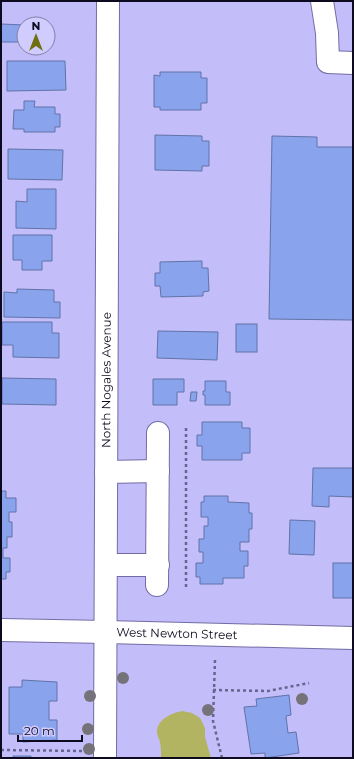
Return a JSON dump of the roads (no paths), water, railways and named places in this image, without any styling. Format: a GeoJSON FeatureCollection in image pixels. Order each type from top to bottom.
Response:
{"type":"FeatureCollection","features":[{"type":"Feature","properties":{"kind":"street","name":"North Nogales Avenue"},"geometry":{"type":"LineString","coordinates":[[96,754],[106,632],[108,1]]}},
{"type":"Feature","properties":{"kind":"street"},"geometry":{"type":"LineString","coordinates":[[322,1],[327,33],[328,62],[353,63]]}},
{"type":"Feature","properties":{"kind":"street"},"geometry":{"type":"LineString","coordinates":[[106,566],[157,575],[158,433]]}},
{"type":"Feature","properties":{"kind":"street"},"geometry":{"type":"LineString","coordinates":[[106,472],[158,471]]}},
{"type":"Feature","properties":{"kind":"street","name":"West Newton Street"},"geometry":{"type":"LineString","coordinates":[[1,630],[353,638]]}}]}
